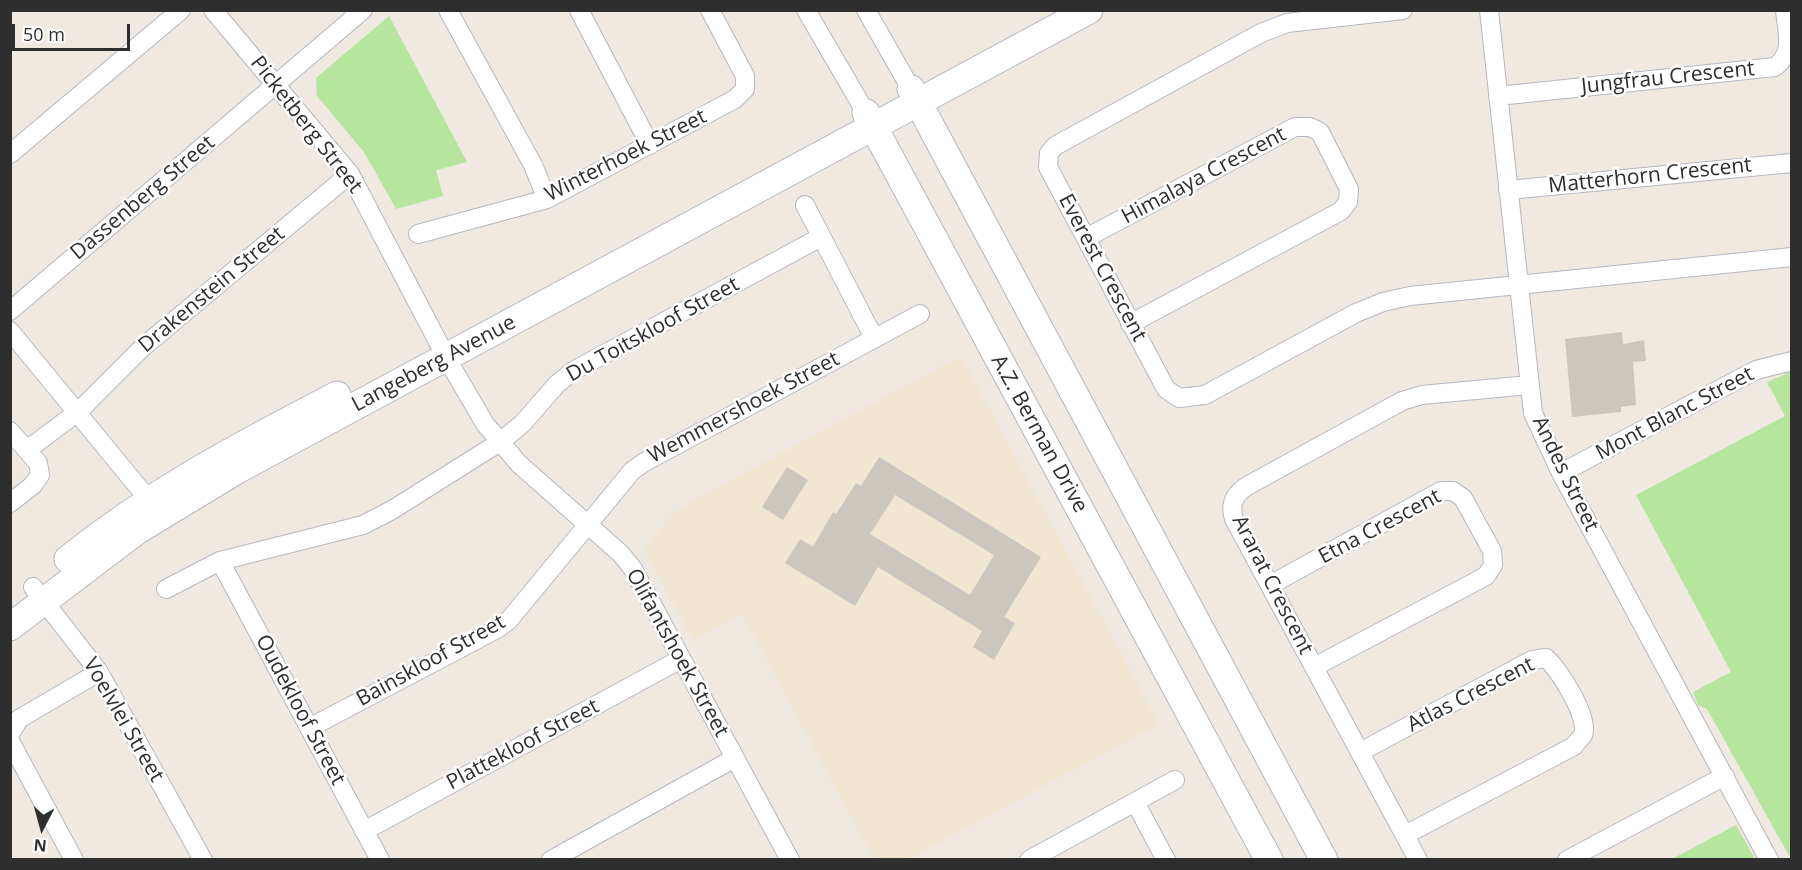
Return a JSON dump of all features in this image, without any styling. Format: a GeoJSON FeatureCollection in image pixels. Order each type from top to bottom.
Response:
{"type":"FeatureCollection","features":[{"type":"Feature","properties":{"kind":"street"},"geometry":{"type":"LineString","coordinates":[[10,154],[181,10]]}},
{"type":"Feature","properties":{"kind":"street","name":"Picketberg Street"},"geometry":{"type":"LineString","coordinates":[[213,10],[350,174],[442,349]]}},
{"type":"Feature","properties":{"kind":"street","name":"Dassenberg Street"},"geometry":{"type":"LineString","coordinates":[[10,311],[363,10]]}},
{"type":"Feature","properties":{"kind":"street"},"geometry":{"type":"LineString","coordinates":[[448,10],[533,165],[547,199]]}},
{"type":"Feature","properties":{"kind":"street"},"geometry":{"type":"LineString","coordinates":[[579,10],[650,145]]}},
{"type":"Feature","properties":{"kind":"street","name":"Winterhoek Street"},"geometry":{"type":"LineString","coordinates":[[418,234],[547,199],[735,99],[745,89],[745,76],[710,10]]}},
{"type":"Feature","properties":{"kind":"street","name":"A.Z. Berman Drive"},"geometry":{"type":"LineString","coordinates":[[806,10],[870,119],[1269,860]]}},
{"type":"Feature","properties":{"kind":"street"},"geometry":{"type":"LineString","coordinates":[[866,10],[914,95],[1324,860]]}},
{"type":"Feature","properties":{"kind":"street"},"geometry":{"type":"LineString","coordinates":[[914,95],[1055,10]]}},
{"type":"Feature","properties":{"kind":"street"},"geometry":{"type":"LineString","coordinates":[[914,95],[1089,10]]}},
{"type":"Feature","properties":{"kind":"street","name":"Everest Crescent"},"geometry":{"type":"LineString","coordinates":[[1402,10],[1287,23],[1262,33],[1055,146],[1049,153],[1048,166],[1166,389],[1179,398],[1205,395],[1383,302],[1519,285]]}},
{"type":"Feature","properties":{"kind":"street","name":"Andes Street"},"geometry":{"type":"LineString","coordinates":[[1489,10],[1529,385],[1539,429],[1769,860]]}},
{"type":"Feature","properties":{"kind":"street","name":"Jungfrau Crescent"},"geometry":{"type":"LineString","coordinates":[[1498,96],[1775,67],[1785,59],[1788,50],[1785,10]]}},
{"type":"Feature","properties":{"kind":"street","name":"Langeberg Avenue"},"geometry":{"type":"LineString","coordinates":[[10,627],[38,594],[216,458],[442,349],[914,95]]}},
{"type":"Feature","properties":{"kind":"street","name":"Himalaya Crescent"},"geometry":{"type":"LineString","coordinates":[[1086,238],[1295,127],[1310,127],[1320,132],[1349,189],[1348,202],[1341,211],[1130,324]]}},
{"type":"Feature","properties":{"kind":"street","name":"Matterhorn Crescent"},"geometry":{"type":"LineString","coordinates":[[1508,190],[1791,163]]}},
{"type":"Feature","properties":{"kind":"street","name":"Drakenstein Street"},"geometry":{"type":"LineString","coordinates":[[27,450],[79,411],[143,347],[350,174]]}},
{"type":"Feature","properties":{"kind":"street"},"geometry":{"type":"LineString","coordinates":[[805,206],[874,338]]}},
{"type":"Feature","properties":{"kind":"street","name":"Du Toitskloof Street"},"geometry":{"type":"LineString","coordinates":[[166,589],[220,561],[363,525],[461,469],[500,442],[523,423],[556,384],[573,370],[821,237]]}},
{"type":"Feature","properties":{"kind":"street"},"geometry":{"type":"LineString","coordinates":[[1519,285],[1791,257]]}},
{"type":"Feature","properties":{"kind":"street","name":"Wemmershoek Street"},"geometry":{"type":"LineString","coordinates":[[587,525],[632,471],[643,463],[920,314]]}},
{"type":"Feature","properties":{"kind":"street"},"geometry":{"type":"LineString","coordinates":[[10,331],[79,411],[153,508]]}},
{"type":"Feature","properties":{"kind":"street","name":"Olifantshoek Street"},"geometry":{"type":"LineString","coordinates":[[442,349],[485,424],[519,464],[621,554],[633,569],[789,859]]}},
{"type":"Feature","properties":{"kind":"street","name":"Mont Blanc Street"},"geometry":{"type":"LineString","coordinates":[[1561,473],[1756,370],[1791,361]]}},
{"type":"Feature","properties":{"kind":"street","name":"Ararat Crescent"},"geometry":{"type":"LineString","coordinates":[[1418,860],[1232,514],[1234,498],[1239,492],[1402,401],[1422,395],[1529,385]]}},
{"type":"Feature","properties":{"kind":"street"},"geometry":{"type":"LineString","coordinates":[[10,431],[38,463],[40,475],[33,485],[10,503]]}},
{"type":"Feature","properties":{"kind":"street","name":"Etna Crescent"},"geometry":{"type":"LineString","coordinates":[[1270,585],[1441,491],[1453,491],[1463,498],[1492,551],[1493,565],[1486,576],[1314,667]]}},
{"type":"Feature","properties":{"kind":"street","name":"Bainskloof Street"},"geometry":{"type":"LineString","coordinates":[[309,728],[497,629],[508,620],[587,525]]}},
{"type":"Feature","properties":{"kind":"street","name":"Oudekloof Street"},"geometry":{"type":"LineString","coordinates":[[220,561],[380,860]]}},
{"type":"Feature","properties":{"kind":"street","name":"Langeberg Avenue"},"geometry":{"type":"LineString","coordinates":[[10,604],[38,594]]}},
{"type":"Feature","properties":{"kind":"street","name":"Voelvlei Street"},"geometry":{"type":"LineString","coordinates":[[38,594],[99,672],[203,860]]}},
{"type":"Feature","properties":{"kind":"street","name":"Atlas Crescent"},"geometry":{"type":"LineString","coordinates":[[1360,752],[1532,660],[1546,658],[1558,668],[1584,722],[1583,734],[1574,746],[1405,835]]}},
{"type":"Feature","properties":{"kind":"street","name":"Plattekloof Street"},"geometry":{"type":"LineString","coordinates":[[364,831],[681,659]]}},
{"type":"Feature","properties":{"kind":"street"},"geometry":{"type":"LineString","coordinates":[[10,734],[19,719],[99,672]]}},
{"type":"Feature","properties":{"kind":"street"},"geometry":{"type":"LineString","coordinates":[[10,741],[74,860]]}},
{"type":"Feature","properties":{"kind":"street"},"geometry":{"type":"LineString","coordinates":[[551,860],[735,758]]}},
{"type":"Feature","properties":{"kind":"street"},"geometry":{"type":"LineString","coordinates":[[1567,860],[1725,776]]}},
{"type":"Feature","properties":{"kind":"street"},"geometry":{"type":"LineString","coordinates":[[1029,860],[1176,780]]}},
{"type":"Feature","properties":{"kind":"street"},"geometry":{"type":"LineString","coordinates":[[1135,802],[1166,860]]}},
{"type":"Feature","properties":{"kind":"shaded area"},"geometry":{"type":"Polygon","coordinates":[[[962,358],[1159,724],[908,859],[874,859],[742,614],[693,640],[643,548],[678,509],[954,360],[962,358]]]}},
{"type":"Feature","properties":{"kind":"green space"},"geometry":{"type":"Polygon","coordinates":[[[389,16],[467,162],[436,170],[443,196],[396,209],[364,152],[317,96],[316,78],[389,16]]]}},
{"type":"Feature","properties":{"kind":"green space"},"geometry":{"type":"Polygon","coordinates":[[[1791,369],[1791,859],[1707,709],[1698,705],[1693,692],[1731,672],[1636,495],[1785,416],[1767,382],[1786,374],[1786,370],[1791,369]]]}},
{"type":"Feature","properties":{"kind":"green space"},"geometry":{"type":"Polygon","coordinates":[[[1736,825],[1755,859],[1672,859],[1736,825]]]}},
{"type":"Feature","properties":{"kind":"building"},"geometry":{"type":"Polygon","coordinates":[[[1622,332],[1623,344],[1644,340],[1646,361],[1633,362],[1636,405],[1621,407],[1621,412],[1572,417],[1565,339],[1622,332]]]}},
{"type":"Feature","properties":{"kind":"building"},"geometry":{"type":"Polygon","coordinates":[[[879,457],[1041,557],[1004,617],[1015,623],[994,660],[973,647],[982,631],[878,567],[855,606],[785,563],[800,539],[813,547],[833,512],[836,514],[856,483],[861,486],[879,457]],[[895,495],[870,534],[970,595],[994,555],[895,495]]]}},
{"type":"Feature","properties":{"kind":"building"},"geometry":{"type":"Polygon","coordinates":[[[787,467],[808,480],[783,520],[762,507],[787,467]]]}}]}
